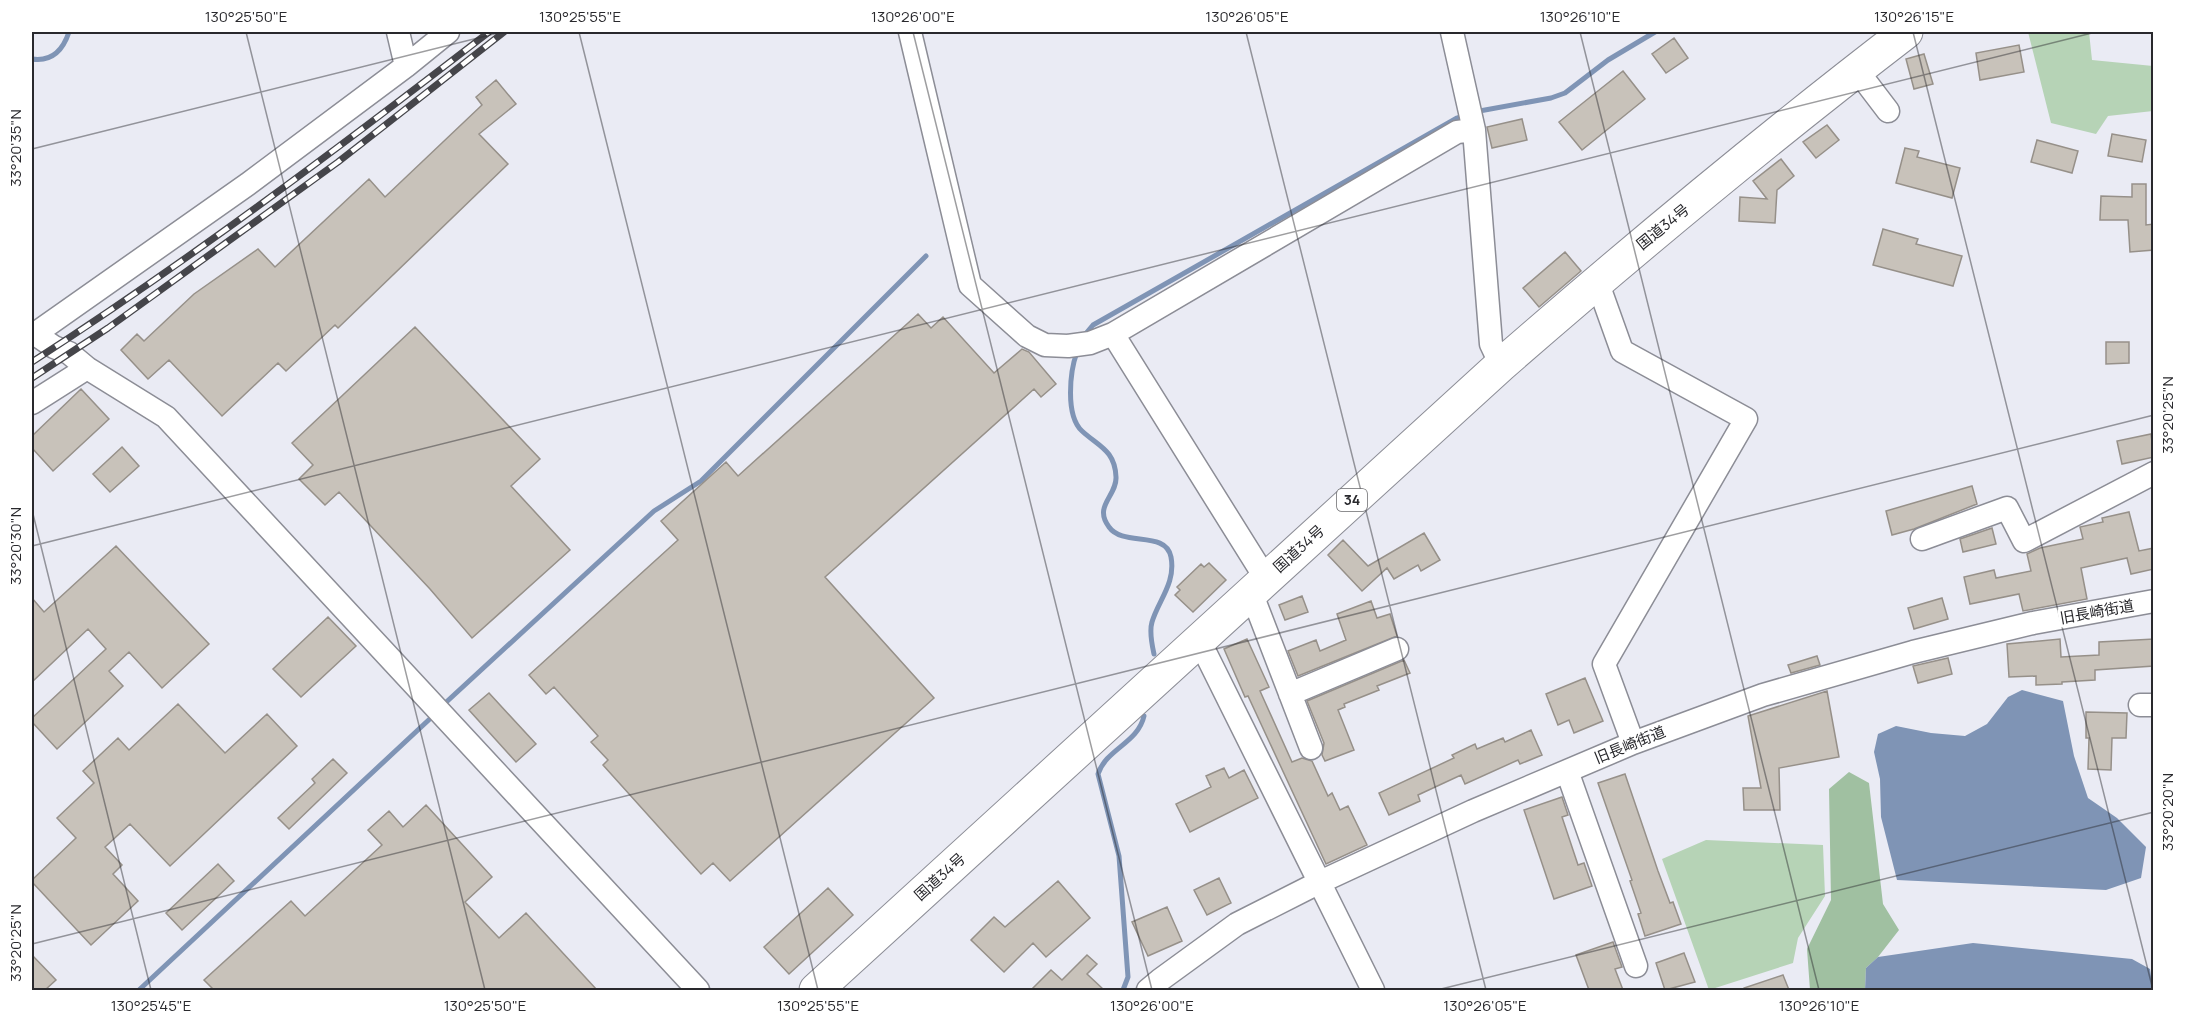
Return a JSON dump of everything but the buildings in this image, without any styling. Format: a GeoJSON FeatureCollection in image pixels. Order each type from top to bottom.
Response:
{"type":"FeatureCollection","features":[{"type":"Feature","properties":{"kind":"highway","name":"国道34号"},"geometry":{"type":"LineString","coordinates":[[816,990],[1501,364],[1597,281],[1902,33]]}},
{"type":"Feature","properties":{"kind":"street"},"geometry":{"type":"LineString","coordinates":[[398,32],[406,66]]}},
{"type":"Feature","properties":{"kind":"street"},"geometry":{"type":"LineString","coordinates":[[448,32],[248,184],[32,334],[69,353],[87,368],[166,417],[698,990]]}},
{"type":"Feature","properties":{"kind":"street"},"geometry":{"type":"LineString","coordinates":[[910,32],[970,285],[1027,336],[1046,345],[1068,346],[1090,343],[1113,334],[1457,132],[1474,130]]}},
{"type":"Feature","properties":{"kind":"street"},"geometry":{"type":"LineString","coordinates":[[1452,32],[1474,130],[1491,344],[1501,364]]}},
{"type":"Feature","properties":{"kind":"street"},"geometry":{"type":"LineString","coordinates":[[1856,69],[1888,111]]}},
{"type":"Feature","properties":{"kind":"street"},"geometry":{"type":"LineString","coordinates":[[1597,281],[1622,351],[1746,419],[1604,664],[1633,743]]}},
{"type":"Feature","properties":{"kind":"street"},"geometry":{"type":"LineString","coordinates":[[1113,334],[1259,586],[1290,694],[1311,748]]}},
{"type":"Feature","properties":{"kind":"street"},"geometry":{"type":"LineString","coordinates":[[32,403],[87,368]]}},
{"type":"Feature","properties":{"kind":"street"},"geometry":{"type":"LineString","coordinates":[[1922,539],[2007,508],[2024,541],[2154,473]]}},
{"type":"Feature","properties":{"kind":"street","name":"旧長崎街道"},"geometry":{"type":"LineString","coordinates":[[1148,990],[1237,924],[1318,883],[1473,811],[1633,743],[1763,694],[1913,652],[2033,623],[2154,601]]}},
{"type":"Feature","properties":{"kind":"street"},"geometry":{"type":"LineString","coordinates":[[1199,640],[1372,990]]}},
{"type":"Feature","properties":{"kind":"street"},"geometry":{"type":"LineString","coordinates":[[1290,694],[1397,649]]}},
{"type":"Feature","properties":{"kind":"street"},"geometry":{"type":"LineString","coordinates":[[1567,771],[1636,966]]}},
{"type":"Feature","properties":{"kind":"green space"},"geometry":{"type":"Polygon","coordinates":[[[2028,32],[2089,32],[2092,60],[2153,66],[2153,111],[2108,116],[2096,134],[2051,123],[2028,32]]]}},
{"type":"Feature","properties":{"kind":"green space"},"geometry":{"type":"Polygon","coordinates":[[[1849,772],[1869,783],[1883,904],[1899,930],[1878,957],[1866,968],[1865,990],[1810,990],[1807,949],[1831,900],[1829,789],[1849,772]]]}},
{"type":"Feature","properties":{"kind":"green space"},"geometry":{"type":"Polygon","coordinates":[[[1706,840],[1823,845],[1825,896],[1798,938],[1793,963],[1709,990],[1662,859],[1706,840]]]}},
{"type":"Feature","properties":{"kind":"water"},"geometry":{"type":"Polygon","coordinates":[[[2022,690],[2063,701],[2074,756],[2088,798],[2117,818],[2146,847],[2141,878],[2106,890],[1897,880],[1881,817],[1880,779],[1874,752],[1878,734],[1896,726],[1931,733],[1965,736],[1987,724],[2008,697],[2022,690]]]}},
{"type":"Feature","properties":{"kind":"water"},"geometry":{"type":"Polygon","coordinates":[[[1973,943],[2132,959],[2150,969],[2153,990],[1865,990],[1866,968],[1878,957],[1973,943]]]}},
{"type":"Feature","properties":{"kind":"waterway"},"geometry":{"type":"LineString","coordinates":[[32,59],[51,57],[60,49],[69,32]]}},
{"type":"Feature","properties":{"kind":"waterway"},"geometry":{"type":"LineString","coordinates":[[1474,112],[1551,98],[1565,93],[1608,60],[1655,32]]}},
{"type":"Feature","properties":{"kind":"waterway"},"geometry":{"type":"LineString","coordinates":[[1083,337],[1093,325],[1465,115]]}},
{"type":"Feature","properties":{"kind":"waterway"},"geometry":{"type":"LineString","coordinates":[[442,706],[654,511],[701,481],[926,256]]}},
{"type":"Feature","properties":{"kind":"waterway"},"geometry":{"type":"LineString","coordinates":[[1077,352],[1072,370],[1070,393],[1073,415],[1082,431],[1109,455],[1115,468],[1115,484],[1104,507],[1105,520],[1115,533],[1161,544],[1171,557],[1169,583],[1151,626],[1154,654]]}},
{"type":"Feature","properties":{"kind":"waterway"},"geometry":{"type":"LineString","coordinates":[[139,990],[434,715]]}},
{"type":"Feature","properties":{"kind":"waterway"},"geometry":{"type":"LineString","coordinates":[[1123,990],[1128,977],[1119,856],[1098,774],[1108,758],[1135,733],[1144,716]]}},
{"type":"Feature","properties":{"kind":"railway"},"geometry":{"type":"LineString","coordinates":[[32,362],[149,284],[264,202],[489,32]]}},
{"type":"Feature","properties":{"kind":"railway"},"geometry":{"type":"LineString","coordinates":[[32,378],[108,328],[338,162],[504,32]]}}]}
